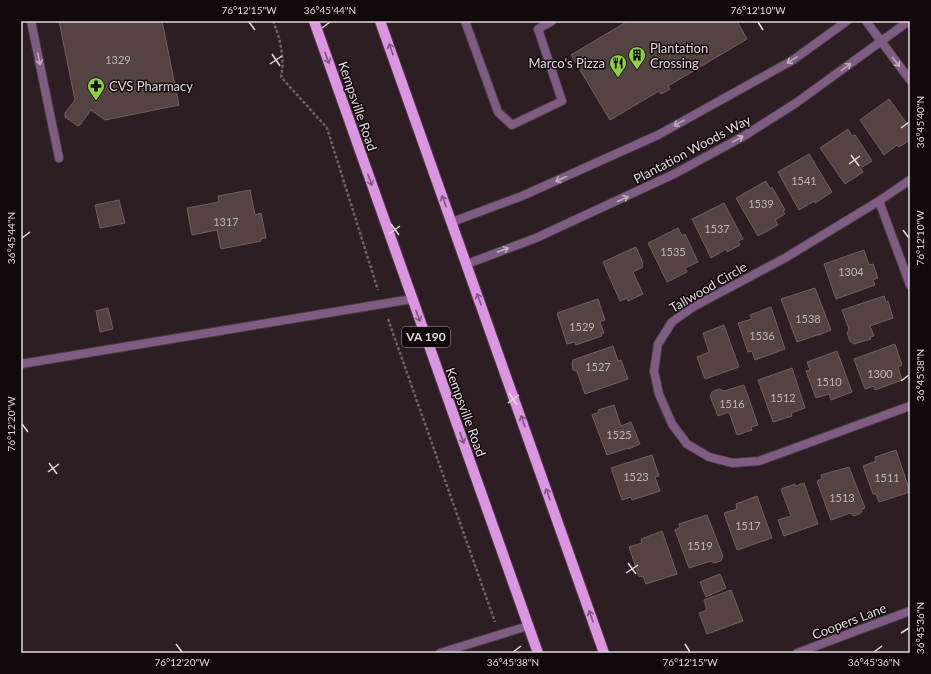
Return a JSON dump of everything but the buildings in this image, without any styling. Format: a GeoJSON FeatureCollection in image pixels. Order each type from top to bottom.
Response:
{"type":"FeatureCollection","features":[{"type":"Feature","properties":{"kind":"main road","name":"Kempsville Road"},"geometry":{"type":"LineString","coordinates":[[314,21],[538,653]]}},
{"type":"Feature","properties":{"kind":"main road"},"geometry":{"type":"LineString","coordinates":[[380,21],[604,653]]}},
{"type":"Feature","properties":{"kind":"street"},"geometry":{"type":"LineString","coordinates":[[31,21],[59,158]]}},
{"type":"Feature","properties":{"kind":"street"},"geometry":{"type":"LineString","coordinates":[[465,21],[498,112],[512,125],[562,101],[538,30],[552,21]]}},
{"type":"Feature","properties":{"kind":"street"},"geometry":{"type":"LineString","coordinates":[[452,222],[522,196],[658,135],[793,60],[847,21]]}},
{"type":"Feature","properties":{"kind":"street"},"geometry":{"type":"LineString","coordinates":[[866,21],[880,42],[910,80]]}},
{"type":"Feature","properties":{"kind":"street","name":"Plantation Woods Way"},"geometry":{"type":"LineString","coordinates":[[467,264],[536,238],[674,174],[744,136],[789,107],[909,21]]}},
{"type":"Feature","properties":{"kind":"street","name":"Tallwood Circle"},"geometry":{"type":"LineString","coordinates":[[910,180],[785,258],[694,307],[672,322],[658,344],[654,371],[659,394],[672,424],[687,444],[710,457],[733,463],[759,461],[910,406]]}},
{"type":"Feature","properties":{"kind":"street"},"geometry":{"type":"LineString","coordinates":[[878,201],[910,285]]}},
{"type":"Feature","properties":{"kind":"street"},"geometry":{"type":"LineString","coordinates":[[21,364],[412,299]]}},
{"type":"Feature","properties":{"kind":"street","name":"Coopers Lane"},"geometry":{"type":"LineString","coordinates":[[797,653],[910,611]]}},
{"type":"Feature","properties":{"kind":"street"},"geometry":{"type":"LineString","coordinates":[[440,653],[528,626]]}},
{"type":"Feature","properties":{"kind":"path"},"geometry":{"type":"LineString","coordinates":[[273,21],[277,31],[284,66],[281,77],[327,128],[383,304],[499,635]]}},
{"type":"Feature","properties":{"kind":"place","name":"Plantation Crossing"},"geometry":{"type":"Point","coordinates":[637,70]}},
{"type":"Feature","properties":{"kind":"place","name":"Marco's Pizza"},"geometry":{"type":"Point","coordinates":[618,78]}},
{"type":"Feature","properties":{"kind":"place","name":"CVS Pharmacy"},"geometry":{"type":"Point","coordinates":[96,101]}}]}
